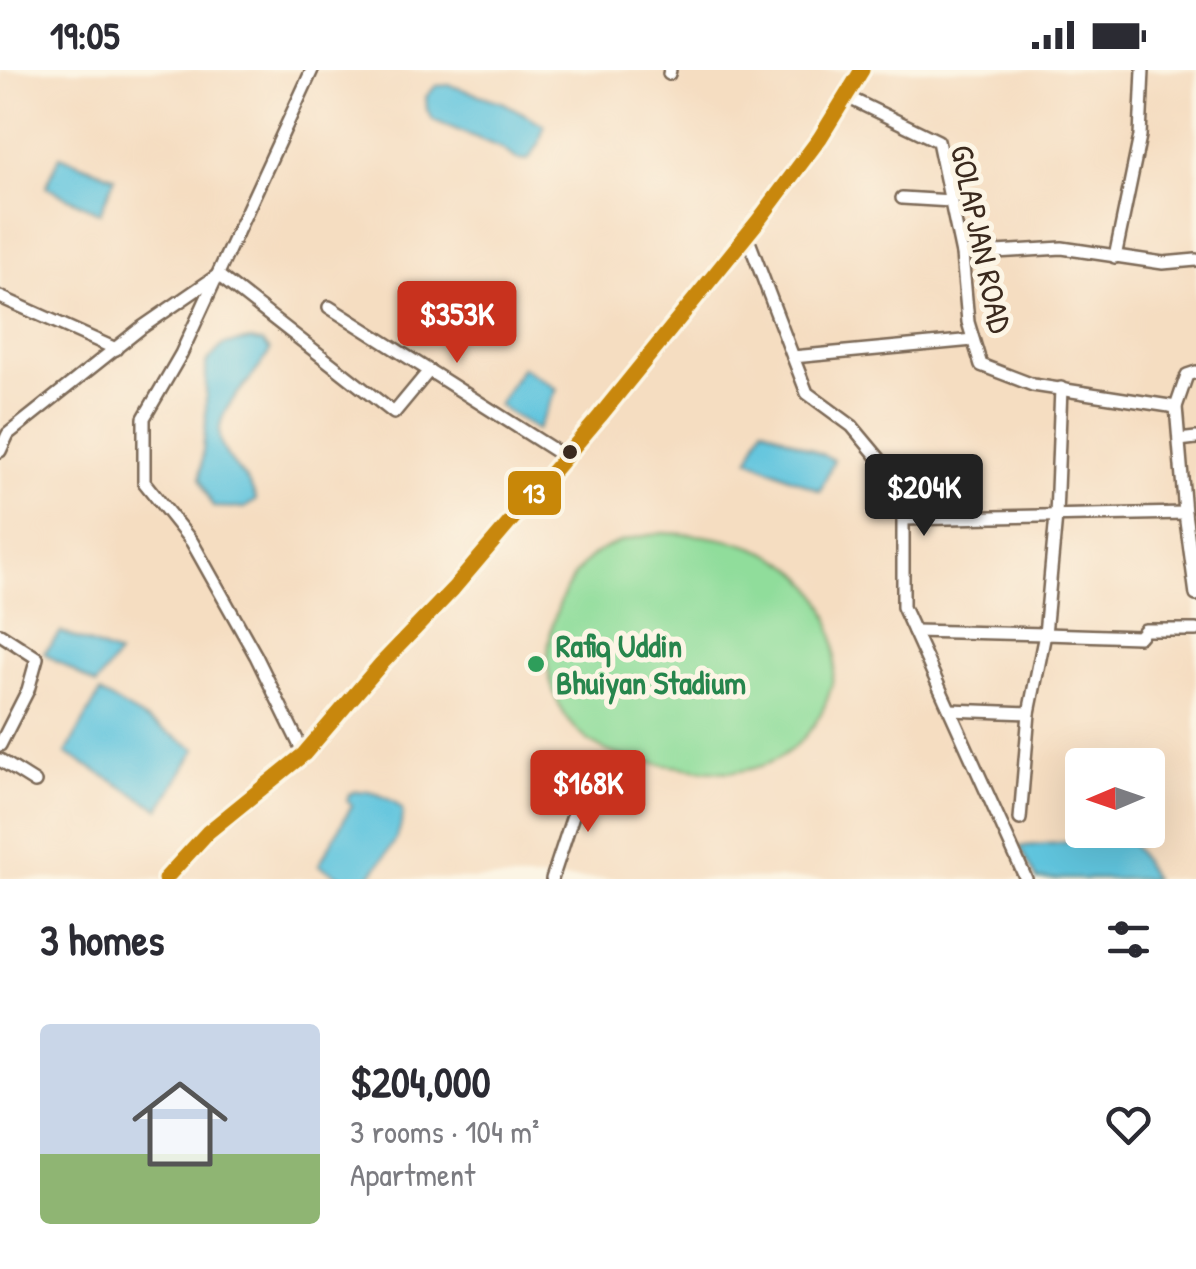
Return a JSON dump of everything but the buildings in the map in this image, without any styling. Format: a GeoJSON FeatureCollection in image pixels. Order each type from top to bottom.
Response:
{"type":"FeatureCollection","features":[{"type":"Feature","properties":{"kind":"highway"},"geometry":{"type":"LineString","coordinates":[[165,879],[208,832],[304,754],[381,664],[453,589],[747,236],[847,97],[862,70]]}},
{"type":"Feature","properties":{"kind":"street"},"geometry":{"type":"LineString","coordinates":[[304,754],[256,656],[192,542],[144,482],[144,418],[181,354],[312,70]]}},
{"type":"Feature","properties":{"kind":"street"},"geometry":{"type":"LineString","coordinates":[[1114,257],[1140,136],[1144,70]]}},
{"type":"Feature","properties":{"kind":"street","name":"GOLAPJAN ROAD"},"geometry":{"type":"LineString","coordinates":[[847,97],[938,140],[962,254],[968,322],[981,365],[1033,385],[1176,407]]}},
{"type":"Feature","properties":{"kind":"street"},"geometry":{"type":"LineString","coordinates":[[902,198],[951,201]]}},
{"type":"Feature","properties":{"kind":"street"},"geometry":{"type":"LineString","coordinates":[[747,236],[808,392],[852,426],[903,487],[903,607],[1026,879]]}},
{"type":"Feature","properties":{"kind":"street"},"geometry":{"type":"LineString","coordinates":[[962,254],[1062,248],[1163,263],[1196,260]]}},
{"type":"Feature","properties":{"kind":"street"},"geometry":{"type":"LineString","coordinates":[[0,451],[8,434],[218,275]]}},
{"type":"Feature","properties":{"kind":"street"},"geometry":{"type":"LineString","coordinates":[[218,275],[394,412],[428,372]]}},
{"type":"Feature","properties":{"kind":"street"},"geometry":{"type":"LineString","coordinates":[[0,298],[116,349]]}},
{"type":"Feature","properties":{"kind":"street"},"geometry":{"type":"LineString","coordinates":[[328,307],[565,457]]}},
{"type":"Feature","properties":{"kind":"street"},"geometry":{"type":"LineString","coordinates":[[792,357],[973,340]]}},
{"type":"Feature","properties":{"kind":"street"},"geometry":{"type":"LineString","coordinates":[[1196,372],[1187,374],[1176,407],[1184,513],[1196,595]]}},
{"type":"Feature","properties":{"kind":"street"},"geometry":{"type":"LineString","coordinates":[[1020,819],[1029,713],[1046,634],[1061,388]]}},
{"type":"Feature","properties":{"kind":"street"},"geometry":{"type":"LineString","coordinates":[[1179,440],[1196,438]]}},
{"type":"Feature","properties":{"kind":"street"},"geometry":{"type":"LineString","coordinates":[[903,518],[1184,513]]}},
{"type":"Feature","properties":{"kind":"street"},"geometry":{"type":"LineString","coordinates":[[914,631],[1139,636],[1144,630],[1196,630]]}},
{"type":"Feature","properties":{"kind":"street"},"geometry":{"type":"LineString","coordinates":[[0,634],[37,658],[28,690],[0,745]]}},
{"type":"Feature","properties":{"kind":"street"},"geometry":{"type":"LineString","coordinates":[[950,710],[1029,713]]}},
{"type":"Feature","properties":{"kind":"street"},"geometry":{"type":"LineString","coordinates":[[0,760],[35,782]]}},
{"type":"Feature","properties":{"kind":"street"},"geometry":{"type":"LineString","coordinates":[[552,879],[585,779]]}},
{"type":"Feature","properties":{"kind":"green space"},"geometry":{"type":"Polygon","coordinates":[[[663,533],[714,537],[764,551],[793,568],[813,589],[827,614],[834,641],[834,669],[828,696],[816,721],[798,743],[775,760],[728,772],[623,757],[585,738],[558,703],[549,674],[549,642],[558,607],[575,575],[606,548],[663,533]]]}},
{"type":"Feature","properties":{"kind":"water"},"geometry":{"type":"Polygon","coordinates":[[[449,85],[504,103],[544,125],[539,144],[528,160],[517,159],[499,147],[433,120],[426,97],[436,86],[449,85]]]}},
{"type":"Feature","properties":{"kind":"water"},"geometry":{"type":"Polygon","coordinates":[[[60,156],[115,177],[100,213],[46,187],[60,156]]]}},
{"type":"Feature","properties":{"kind":"water"},"geometry":{"type":"Polygon","coordinates":[[[251,340],[270,350],[227,408],[219,432],[225,453],[256,500],[245,508],[213,507],[200,478],[206,423],[206,363],[223,345],[251,340]]]}},
{"type":"Feature","properties":{"kind":"water"},"geometry":{"type":"Polygon","coordinates":[[[522,367],[557,389],[537,430],[498,405],[522,367]]]}},
{"type":"Feature","properties":{"kind":"water"},"geometry":{"type":"Polygon","coordinates":[[[763,427],[834,460],[820,491],[749,459],[763,427]]]}},
{"type":"Feature","properties":{"kind":"water"},"geometry":{"type":"Polygon","coordinates":[[[61,632],[118,655],[96,685],[44,653],[61,632]]]}},
{"type":"Feature","properties":{"kind":"water"},"geometry":{"type":"Polygon","coordinates":[[[100,693],[196,749],[160,809],[66,753],[100,693]]]}},
{"type":"Feature","properties":{"kind":"water"},"geometry":{"type":"Polygon","coordinates":[[[357,791],[392,801],[402,809],[402,819],[392,846],[368,879],[344,879],[319,865],[352,805],[347,801],[349,794],[357,791]]]}},
{"type":"Feature","properties":{"kind":"water"},"geometry":{"type":"Polygon","coordinates":[[[1065,842],[1065,848],[1135,848],[1154,879],[1037,879],[1020,847],[1065,842]]]}},
{"type":"Feature","properties":{"kind":"transit line","name":"13"},"geometry":{"type":"LineString","coordinates":[[165,879],[208,832],[304,754],[381,664],[453,589],[758,221],[820,138],[862,70]]}},
{"type":"Feature","properties":{"kind":"place","name":"Rafiq Uddin Bhuiyan Stadium"},"geometry":{"type":"Point","coordinates":[536,664]}}]}
